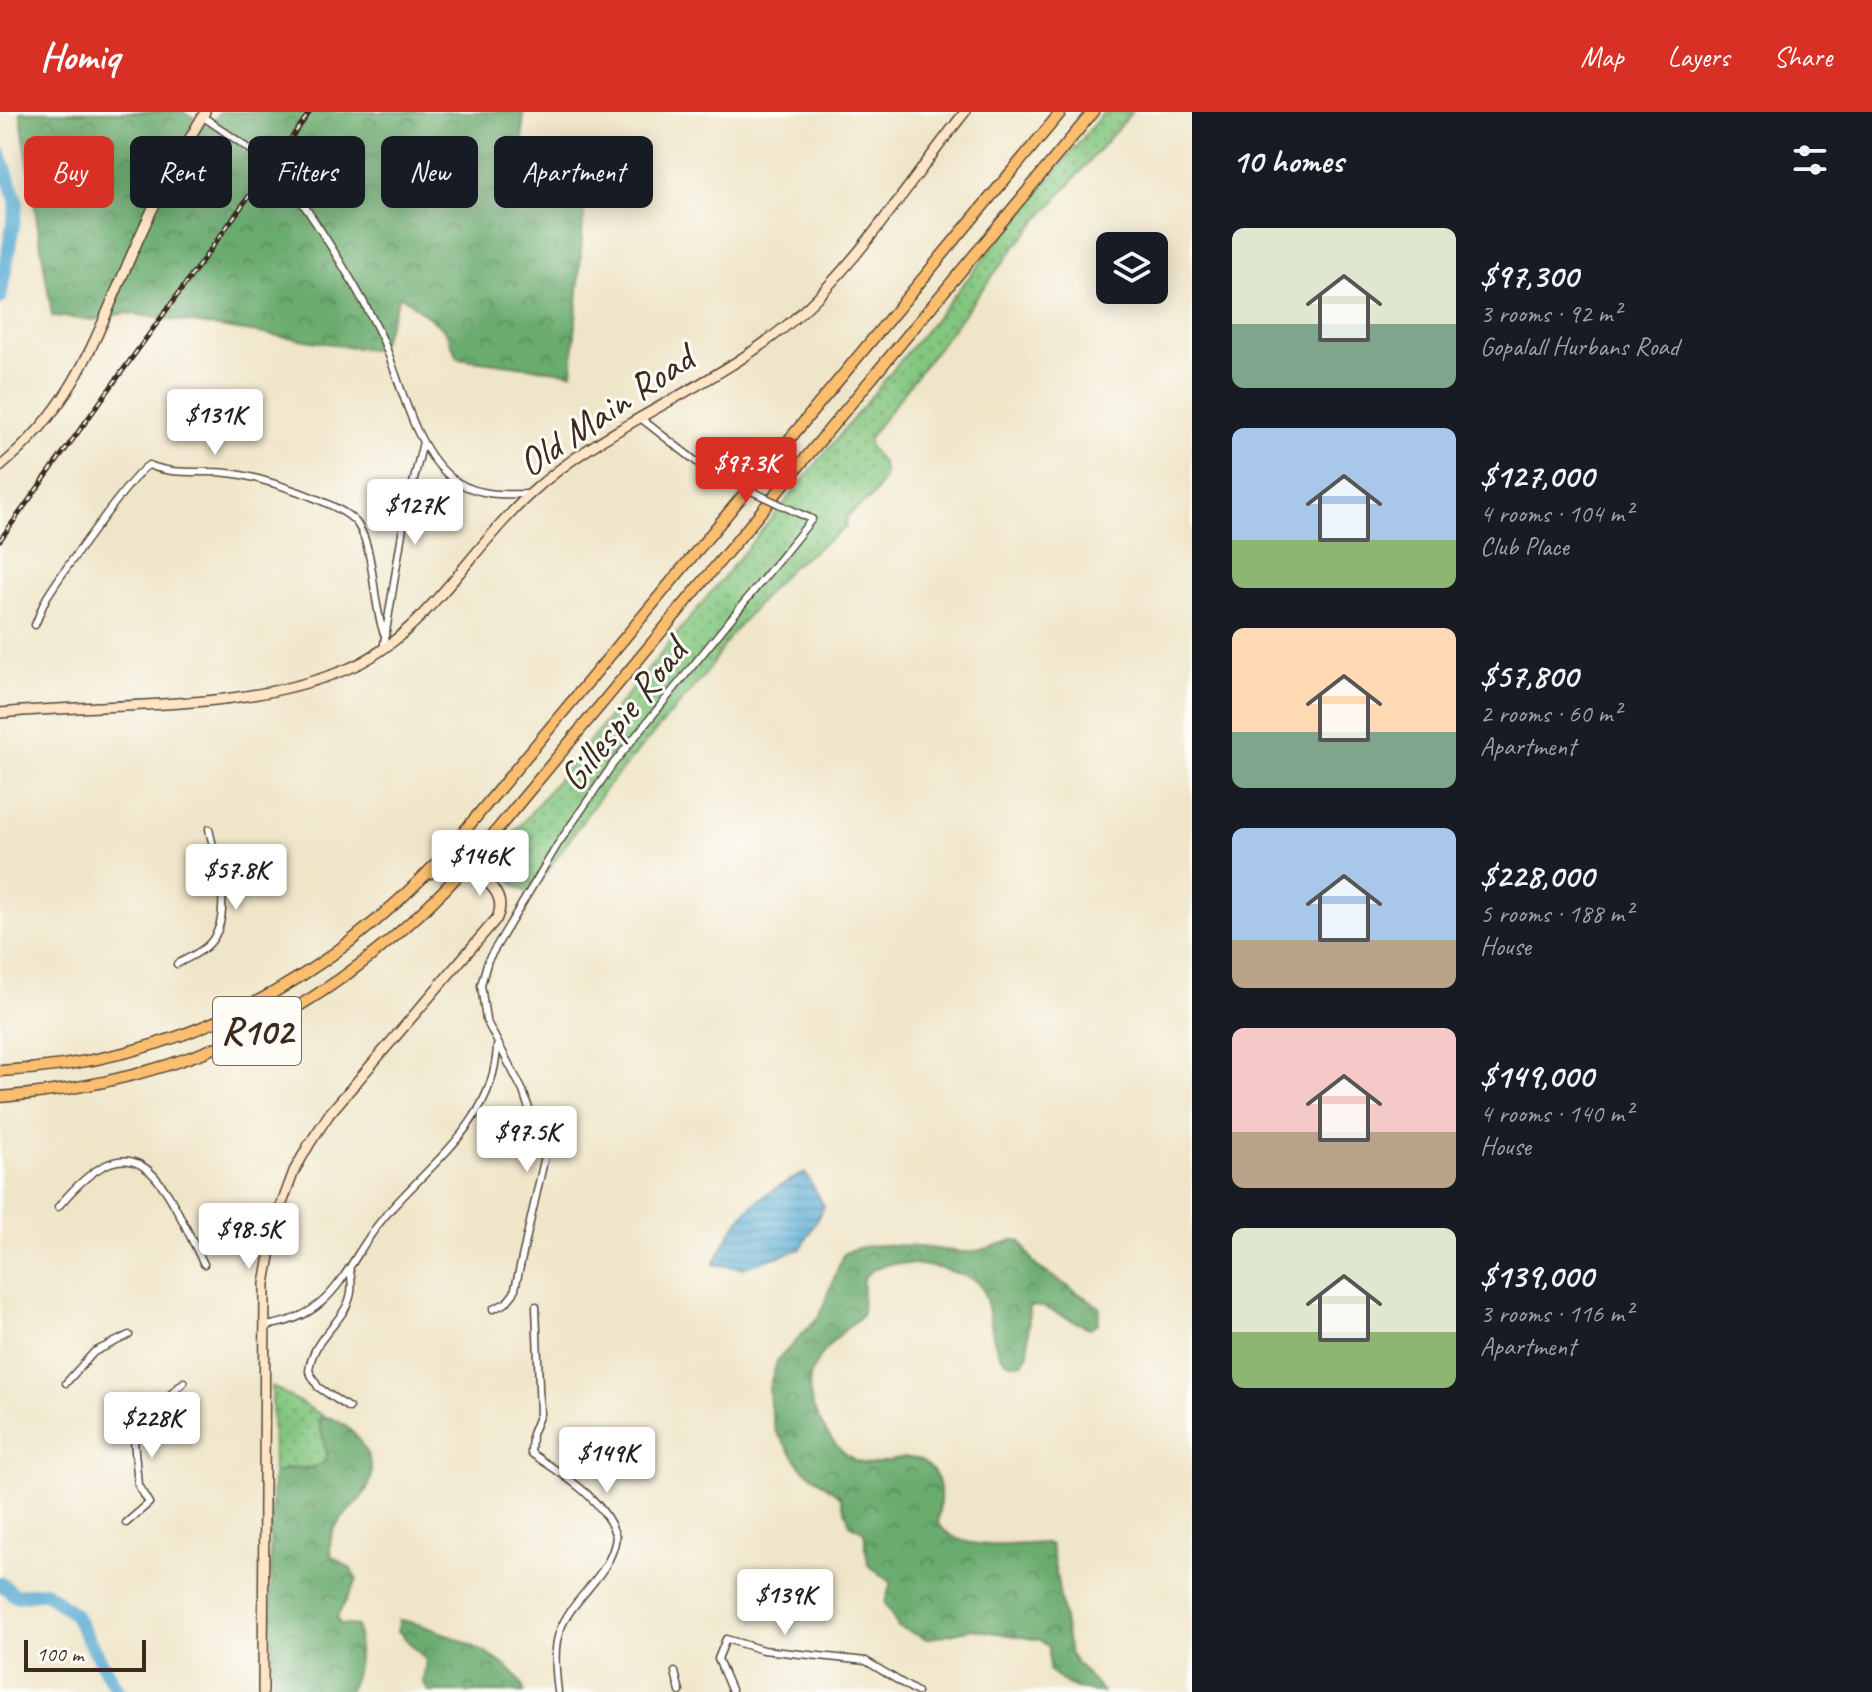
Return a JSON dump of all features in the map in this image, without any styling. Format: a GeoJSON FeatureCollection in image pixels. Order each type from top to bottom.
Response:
{"type":"FeatureCollection","features":[{"type":"Feature","properties":{"kind":"main road","name":"R102"},"geometry":{"type":"LineString","coordinates":[[0,1071],[47,1068],[114,1055],[167,1041],[242,1010],[280,991],[347,946],[425,876],[1061,112]]}},
{"type":"Feature","properties":{"kind":"main road","name":"R102"},"geometry":{"type":"LineString","coordinates":[[0,1097],[72,1089],[140,1075],[197,1057],[307,1004],[366,963],[408,927],[466,867],[1093,112]]}},
{"type":"Feature","properties":{"kind":"main road"},"geometry":{"type":"LineString","coordinates":[[457,838],[458,857],[466,867]]}},
{"type":"Feature","properties":{"kind":"main road"},"geometry":{"type":"LineString","coordinates":[[425,876],[453,865],[466,867]]}},
{"type":"Feature","properties":{"kind":"street","name":"Old Main Road"},"geometry":{"type":"LineString","coordinates":[[0,713],[264,694],[347,669],[383,650],[423,612],[481,542],[530,494],[579,455],[754,348],[798,314],[848,261],[965,112]]}},
{"type":"Feature","properties":{"kind":"street"},"geometry":{"type":"LineString","coordinates":[[0,467],[48,422],[72,386],[156,200],[204,114],[280,170],[287,180],[381,337],[423,441],[445,473],[466,488],[501,494],[530,494]]}},
{"type":"Feature","properties":{"kind":"street","name":"Gillespie Road"},"geometry":{"type":"LineString","coordinates":[[497,1046],[483,1006],[483,974],[528,893],[613,764],[812,519],[707,470],[639,417]]}},
{"type":"Feature","properties":{"kind":"street"},"geometry":{"type":"LineString","coordinates":[[383,650],[404,521],[423,441]]}},
{"type":"Feature","properties":{"kind":"street"},"geometry":{"type":"LineString","coordinates":[[35,625],[46,598],[63,574],[130,480],[149,465],[174,473],[240,475],[316,500],[350,517],[362,532],[384,634]]}},
{"type":"Feature","properties":{"kind":"street"},"geometry":{"type":"LineString","coordinates":[[177,964],[206,947],[215,937],[221,914],[221,892],[209,829]]}},
{"type":"Feature","properties":{"kind":"street"},"geometry":{"type":"LineString","coordinates":[[263,1692],[264,1326],[270,1244],[299,1162],[330,1113],[500,911],[496,891],[466,867]]}},
{"type":"Feature","properties":{"kind":"street"},"geometry":{"type":"LineString","coordinates":[[264,1326],[307,1314],[325,1301],[350,1271],[386,1215],[465,1131],[496,1071],[497,1046]]}},
{"type":"Feature","properties":{"kind":"street"},"geometry":{"type":"LineString","coordinates":[[493,1309],[506,1303],[514,1293],[545,1162],[538,1130],[511,1065],[497,1046]]}},
{"type":"Feature","properties":{"kind":"street"},"geometry":{"type":"LineString","coordinates":[[496,1071],[511,1065]]}},
{"type":"Feature","properties":{"kind":"street"},"geometry":{"type":"LineString","coordinates":[[58,1207],[89,1175],[105,1165],[128,1159],[140,1162],[153,1174],[204,1264]]}},
{"type":"Feature","properties":{"kind":"street"},"geometry":{"type":"LineString","coordinates":[[349,1408],[318,1387],[309,1371],[314,1350],[352,1301],[350,1271]]}},
{"type":"Feature","properties":{"kind":"street"},"geometry":{"type":"LineString","coordinates":[[536,1306],[540,1414],[532,1434],[531,1453],[582,1489],[609,1521],[616,1537],[604,1568],[566,1619],[557,1640],[558,1692]]}},
{"type":"Feature","properties":{"kind":"street"},"geometry":{"type":"LineString","coordinates":[[66,1383],[94,1352],[108,1342],[129,1335]]}},
{"type":"Feature","properties":{"kind":"street"},"geometry":{"type":"LineString","coordinates":[[126,1523],[149,1503],[138,1485],[133,1429],[184,1382]]}},
{"type":"Feature","properties":{"kind":"street"},"geometry":{"type":"LineString","coordinates":[[732,1692],[718,1659],[726,1639],[763,1650],[866,1661],[917,1692]]}},
{"type":"Feature","properties":{"kind":"street"},"geometry":{"type":"LineString","coordinates":[[675,1672],[680,1692]]}},
{"type":"Feature","properties":{"kind":"green space"},"geometry":{"type":"Polygon","coordinates":[[[20,112],[183,112],[210,127],[219,112],[523,112],[523,136],[494,136],[494,208],[584,210],[572,373],[458,358],[445,330],[400,295],[378,351],[126,313],[93,320],[52,316],[35,208],[114,208],[114,136],[24,138],[20,112]]]}},
{"type":"Feature","properties":{"kind":"green space"},"geometry":{"type":"Polygon","coordinates":[[[1104,112],[1132,112],[1013,249],[869,438],[869,446],[882,463],[885,475],[873,496],[847,516],[845,528],[789,569],[733,632],[704,676],[605,789],[532,893],[515,885],[504,864],[510,838],[1104,112]]]}},
{"type":"Feature","properties":{"kind":"green space"},"geometry":{"type":"Polygon","coordinates":[[[1020,1241],[1036,1266],[1100,1307],[1098,1323],[1089,1328],[1043,1307],[1029,1306],[1028,1353],[1023,1363],[1010,1363],[1001,1357],[996,1346],[987,1304],[977,1281],[918,1265],[886,1265],[873,1270],[863,1279],[862,1315],[833,1342],[815,1365],[809,1386],[811,1399],[823,1427],[852,1459],[870,1464],[908,1458],[923,1462],[930,1468],[940,1489],[938,1523],[948,1533],[959,1539],[987,1545],[1051,1545],[1070,1655],[1103,1692],[1074,1687],[1055,1676],[1049,1670],[1049,1647],[1040,1640],[972,1629],[927,1639],[898,1627],[885,1603],[891,1582],[868,1565],[864,1532],[850,1524],[840,1496],[802,1468],[775,1430],[770,1405],[769,1388],[777,1361],[820,1315],[843,1255],[854,1249],[885,1245],[972,1252],[1020,1241]]]}},
{"type":"Feature","properties":{"kind":"green space"},"geometry":{"type":"Polygon","coordinates":[[[272,1386],[325,1417],[319,1420],[326,1462],[313,1467],[286,1469],[273,1475],[272,1386]]]}},
{"type":"Feature","properties":{"kind":"green space"},"geometry":{"type":"Polygon","coordinates":[[[321,1416],[337,1421],[351,1431],[369,1460],[371,1476],[366,1490],[337,1525],[331,1539],[331,1555],[351,1569],[357,1580],[337,1617],[340,1624],[357,1626],[356,1669],[348,1692],[273,1692],[270,1532],[273,1475],[280,1471],[313,1467],[326,1461],[321,1416]]]}},
{"type":"Feature","properties":{"kind":"green space"},"geometry":{"type":"Polygon","coordinates":[[[399,1620],[430,1628],[471,1645],[507,1667],[524,1692],[429,1692],[423,1682],[426,1660],[398,1631],[399,1620]]]}},
{"type":"Feature","properties":{"kind":"water"},"geometry":{"type":"Polygon","coordinates":[[[805,1173],[824,1206],[801,1249],[742,1268],[714,1264],[749,1208],[772,1190],[805,1173]]]}},
{"type":"Feature","properties":{"kind":"waterway"},"geometry":{"type":"LineString","coordinates":[[0,154],[17,203],[0,298]]}},
{"type":"Feature","properties":{"kind":"waterway"},"geometry":{"type":"LineString","coordinates":[[0,1583],[16,1596],[45,1592],[74,1614],[118,1692]]}},
{"type":"Feature","properties":{"kind":"railway"},"geometry":{"type":"LineString","coordinates":[[0,540],[310,112]]}}]}
